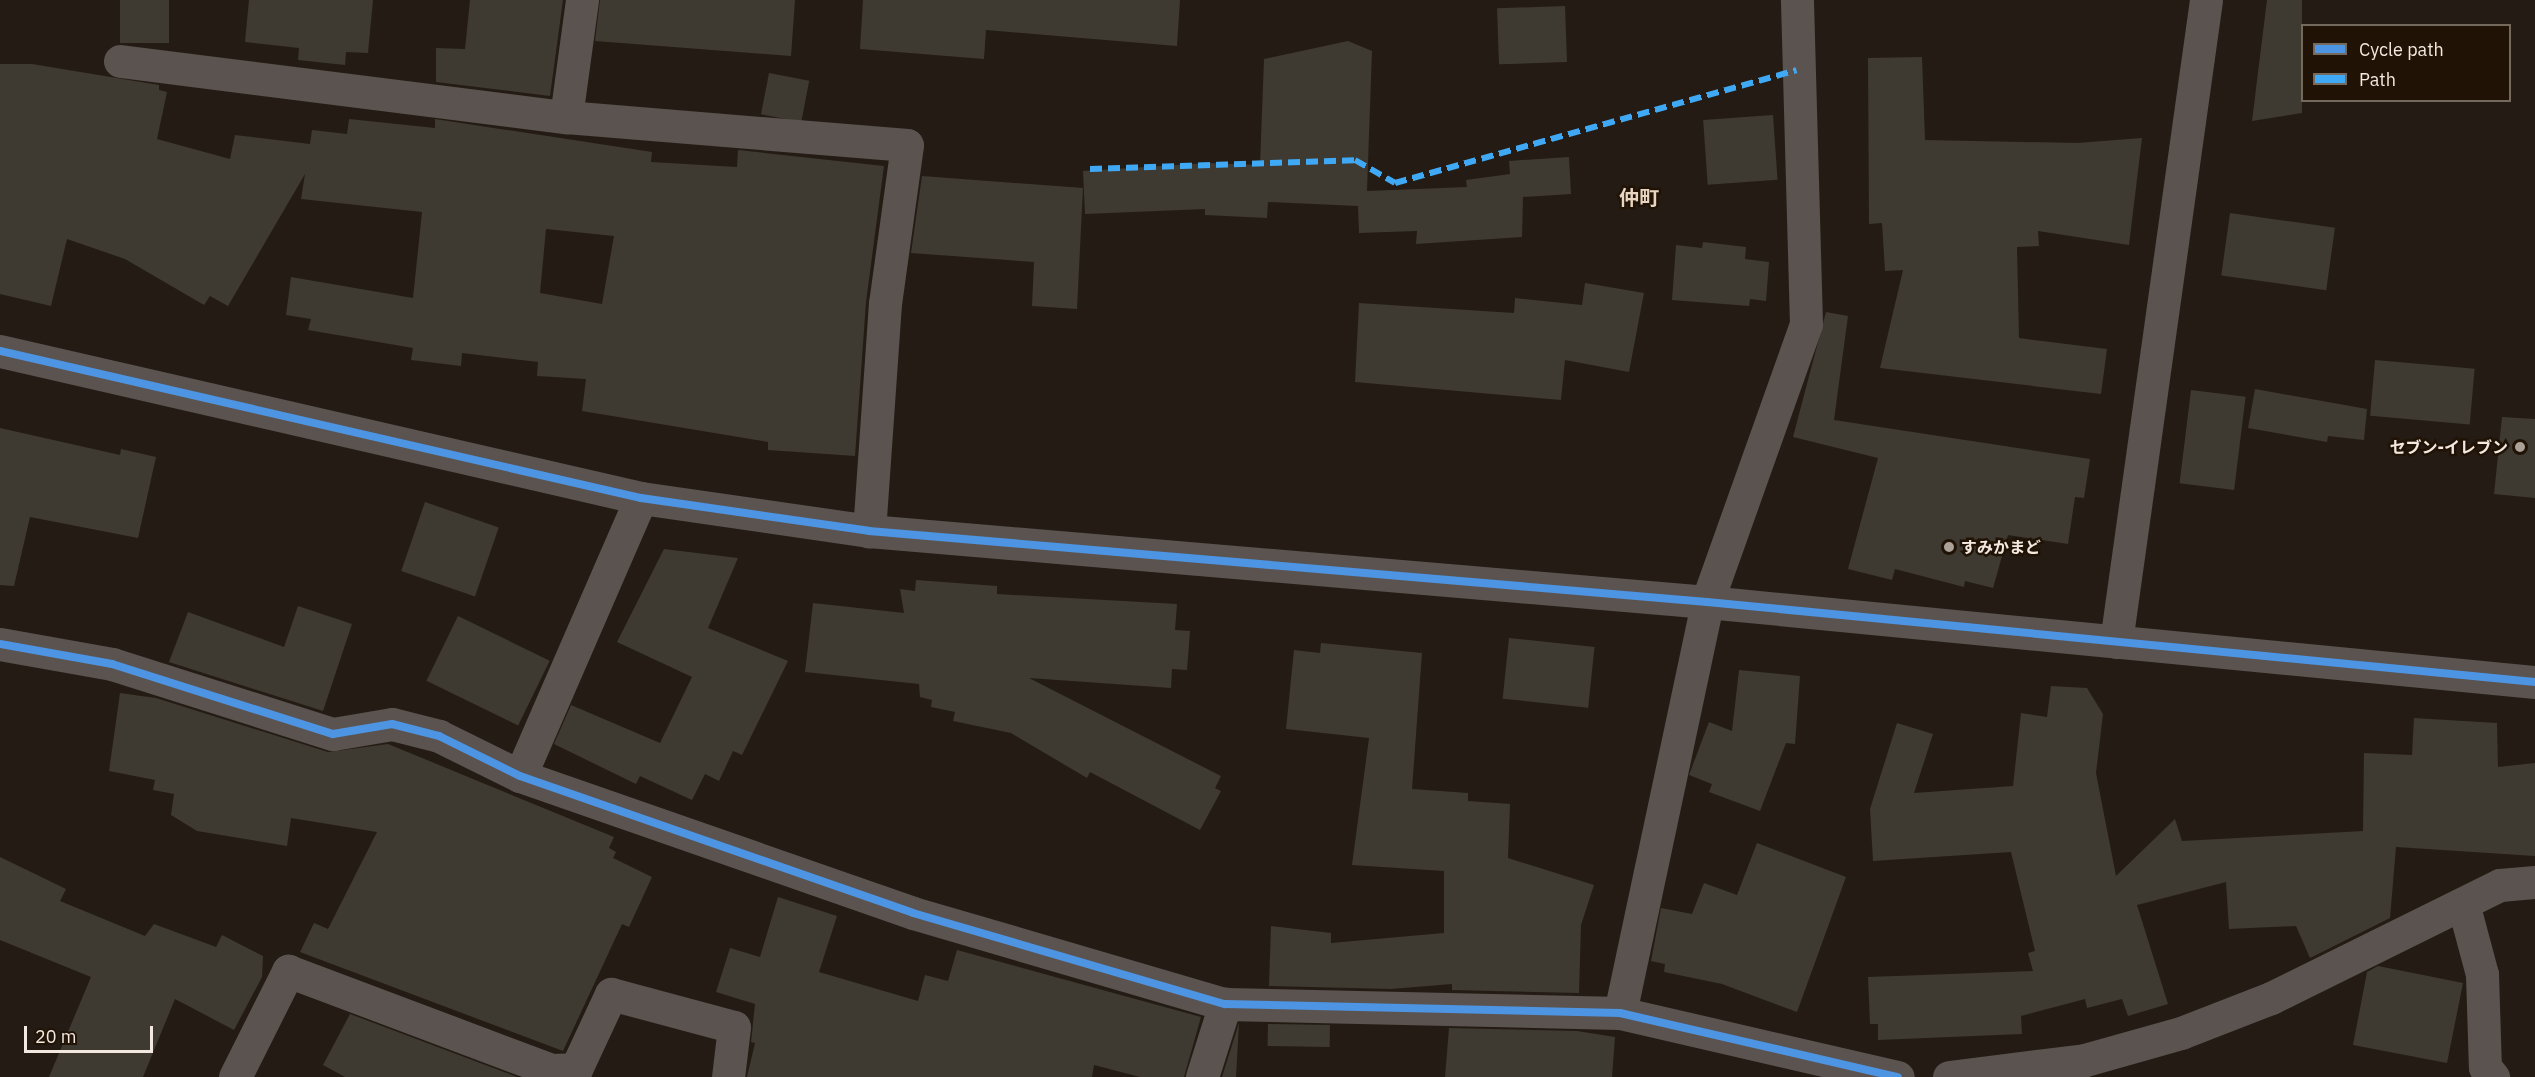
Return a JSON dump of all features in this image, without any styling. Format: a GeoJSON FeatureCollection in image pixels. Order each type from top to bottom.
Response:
{"type":"FeatureCollection","features":[{"type":"Feature","properties":{"kind":"street"},"geometry":{"type":"LineString","coordinates":[[566,117],[582,0]]}},
{"type":"Feature","properties":{"kind":"street"},"geometry":{"type":"LineString","coordinates":[[1620,1013],[1707,602],[1806,324],[1797,0]]}},
{"type":"Feature","properties":{"kind":"street"},"geometry":{"type":"LineString","coordinates":[[2116,642],[2206,0]]}},
{"type":"Feature","properties":{"kind":"street"},"geometry":{"type":"LineString","coordinates":[[120,61],[566,117],[907,145],[885,303],[869,531]]}},
{"type":"Feature","properties":{"kind":"street"},"geometry":{"type":"LineString","coordinates":[[0,351],[641,498],[869,531],[1707,602],[2535,681]]}},
{"type":"Feature","properties":{"kind":"street"},"geometry":{"type":"LineString","coordinates":[[520,776],[641,498]]}},
{"type":"Feature","properties":{"kind":"street"},"geometry":{"type":"LineString","coordinates":[[0,644],[112,664],[333,734],[392,724],[439,736],[520,776],[913,913],[1225,1004],[1620,1013],[1898,1077]]}},
{"type":"Feature","properties":{"kind":"street"},"geometry":{"type":"LineString","coordinates":[[1949,1077],[2085,1060],[2181,1033],[2271,998],[2464,907],[2500,885],[2535,882]]}},
{"type":"Feature","properties":{"kind":"street"},"geometry":{"type":"LineString","coordinates":[[2464,907],[2482,974],[2484,1067],[2493,1077]]}},
{"type":"Feature","properties":{"kind":"street"},"geometry":{"type":"LineString","coordinates":[[235,1077],[288,971],[552,1070],[576,1069],[611,994],[734,1027],[728,1077]]}},
{"type":"Feature","properties":{"kind":"street"},"geometry":{"type":"LineString","coordinates":[[1202,1077],[1225,1004]]}},
{"type":"Feature","properties":{"kind":"building"},"geometry":{"type":"Polygon","coordinates":[[[120,0],[169,0],[169,43],[120,43],[120,0]]]}},
{"type":"Feature","properties":{"kind":"building"},"geometry":{"type":"Polygon","coordinates":[[[249,0],[373,0],[368,53],[346,52],[345,65],[298,60],[299,48],[245,42],[249,0]]]}},
{"type":"Feature","properties":{"kind":"building"},"geometry":{"type":"Polygon","coordinates":[[[470,0],[563,0],[550,96],[436,82],[436,48],[465,49],[470,0]]]}},
{"type":"Feature","properties":{"kind":"building"},"geometry":{"type":"Polygon","coordinates":[[[600,0],[795,0],[791,56],[595,41],[600,0]]]}},
{"type":"Feature","properties":{"kind":"building"},"geometry":{"type":"Polygon","coordinates":[[[863,0],[1180,0],[1177,46],[986,30],[984,59],[860,49],[863,0]]]}},
{"type":"Feature","properties":{"kind":"building"},"geometry":{"type":"Polygon","coordinates":[[[2267,0],[2302,0],[2302,113],[2252,121],[2267,0]]]}},
{"type":"Feature","properties":{"kind":"building"},"geometry":{"type":"Polygon","coordinates":[[[1565,6],[1567,62],[1499,64],[1497,8],[1565,6]]]}},
{"type":"Feature","properties":{"kind":"building"},"geometry":{"type":"Polygon","coordinates":[[[1348,41],[1372,51],[1367,191],[1467,187],[1466,180],[1510,174],[1509,161],[1569,157],[1571,194],[1523,197],[1522,237],[1416,244],[1417,231],[1359,233],[1358,206],[1268,202],[1267,218],[1205,215],[1205,209],[1085,214],[1083,171],[1208,163],[1260,165],[1264,59],[1348,41]]]}},
{"type":"Feature","properties":{"kind":"building"},"geometry":{"type":"Polygon","coordinates":[[[1922,57],[1925,140],[2077,143],[2142,138],[2129,245],[2038,231],[2039,246],[2017,247],[2019,338],[2107,349],[2101,394],[1880,368],[1903,270],[1885,271],[1882,223],[1869,224],[1868,58],[1922,57]]]}},
{"type":"Feature","properties":{"kind":"building"},"geometry":{"type":"Polygon","coordinates":[[[0,64],[32,64],[159,85],[159,90],[167,92],[157,139],[230,159],[235,135],[310,144],[312,130],[347,134],[349,119],[435,128],[435,119],[652,152],[651,162],[737,167],[738,150],[884,166],[866,302],[855,456],[768,450],[768,442],[582,411],[586,379],[537,376],[538,362],[462,353],[461,366],[411,360],[413,348],[308,330],[311,319],[286,315],[291,277],[413,298],[422,212],[301,199],[305,174],[228,306],[210,296],[204,305],[125,259],[67,239],[51,306],[0,294],[0,64]],[[546,229],[540,293],[602,304],[614,236],[546,229]]]}},
{"type":"Feature","properties":{"kind":"building"},"geometry":{"type":"Polygon","coordinates":[[[769,73],[809,81],[801,122],[761,114],[769,73]]]}},
{"type":"Feature","properties":{"kind":"building"},"geometry":{"type":"Polygon","coordinates":[[[1773,115],[1778,180],[1708,185],[1703,120],[1773,115]]]}},
{"type":"Feature","properties":{"kind":"building"},"geometry":{"type":"Polygon","coordinates":[[[922,176],[1083,188],[1077,309],[1032,306],[1034,262],[911,253],[922,176]]]}},
{"type":"Feature","properties":{"kind":"building"},"geometry":{"type":"Polygon","coordinates":[[[2230,213],[2335,228],[2326,290],[2221,275],[2230,213]]]}},
{"type":"Feature","properties":{"kind":"building"},"geometry":{"type":"Polygon","coordinates":[[[1703,242],[1746,247],[1745,259],[1769,262],[1766,301],[1750,299],[1749,306],[1672,300],[1676,245],[1702,248],[1703,242]]]}},
{"type":"Feature","properties":{"kind":"building"},"geometry":{"type":"Polygon","coordinates":[[[1585,283],[1644,293],[1629,372],[1565,360],[1561,400],[1355,382],[1359,303],[1514,313],[1515,298],[1582,305],[1585,283]]]}},
{"type":"Feature","properties":{"kind":"building"},"geometry":{"type":"Polygon","coordinates":[[[1826,312],[1848,316],[1834,420],[2090,459],[2084,498],[2075,497],[2068,544],[2008,535],[1993,588],[1965,581],[1964,587],[1895,569],[1892,580],[1848,569],[1878,458],[1793,437],[1826,312]]]}},
{"type":"Feature","properties":{"kind":"building"},"geometry":{"type":"Polygon","coordinates":[[[2375,360],[2475,369],[2470,425],[2370,416],[2375,360]]]}},
{"type":"Feature","properties":{"kind":"building"},"geometry":{"type":"Polygon","coordinates":[[[2255,389],[2367,409],[2364,440],[2328,436],[2327,442],[2248,428],[2255,389]]]}},
{"type":"Feature","properties":{"kind":"building"},"geometry":{"type":"Polygon","coordinates":[[[2191,390],[2246,397],[2234,490],[2180,483],[2191,390]]]}},
{"type":"Feature","properties":{"kind":"building","name":"セブン-イレブン"},"geometry":{"type":"Polygon","coordinates":[[[2502,417],[2535,419],[2535,498],[2494,494],[2502,417]]]}},
{"type":"Feature","properties":{"kind":"building"},"geometry":{"type":"Polygon","coordinates":[[[0,428],[120,455],[121,449],[156,457],[138,538],[30,517],[14,586],[0,585],[0,428]]]}},
{"type":"Feature","properties":{"kind":"building"},"geometry":{"type":"Polygon","coordinates":[[[425,502],[499,527],[475,596],[401,571],[425,502]]]}},
{"type":"Feature","properties":{"kind":"building"},"geometry":{"type":"Polygon","coordinates":[[[664,549],[738,558],[708,628],[788,661],[742,755],[733,751],[719,781],[705,774],[692,800],[640,776],[636,784],[554,744],[571,705],[660,743],[692,677],[617,642],[664,549]]]}},
{"type":"Feature","properties":{"kind":"building"},"geometry":{"type":"Polygon","coordinates":[[[916,580],[997,586],[997,594],[1177,604],[1175,630],[1190,631],[1187,670],[1172,669],[1171,688],[1029,678],[1221,776],[1215,788],[1221,791],[1200,830],[1090,772],[1087,778],[1011,733],[953,721],[955,712],[931,707],[932,700],[920,697],[919,684],[805,672],[813,603],[904,613],[900,589],[915,591],[916,580]]]}},
{"type":"Feature","properties":{"kind":"building"},"geometry":{"type":"Polygon","coordinates":[[[298,606],[352,624],[323,711],[169,662],[188,612],[284,647],[298,606]]]}},
{"type":"Feature","properties":{"kind":"building"},"geometry":{"type":"Polygon","coordinates":[[[458,616],[550,661],[518,725],[426,681],[458,616]]]}},
{"type":"Feature","properties":{"kind":"building"},"geometry":{"type":"Polygon","coordinates":[[[1509,638],[1595,647],[1588,708],[1503,699],[1509,638]]]}},
{"type":"Feature","properties":{"kind":"building"},"geometry":{"type":"Polygon","coordinates":[[[1321,643],[1422,653],[1412,789],[1468,793],[1468,801],[1510,804],[1508,858],[1594,885],[1581,925],[1579,993],[1452,990],[1452,984],[1391,989],[1269,986],[1271,926],[1331,933],[1331,943],[1444,933],[1444,871],[1352,865],[1369,738],[1286,729],[1294,650],[1320,653],[1321,643]]]}},
{"type":"Feature","properties":{"kind":"building"},"geometry":{"type":"Polygon","coordinates":[[[1739,670],[1800,676],[1795,744],[1786,743],[1760,811],[1709,792],[1712,784],[1689,775],[1709,722],[1732,731],[1739,670]]]}},
{"type":"Feature","properties":{"kind":"building"},"geometry":{"type":"Polygon","coordinates":[[[2051,686],[2087,688],[2103,714],[2096,773],[2116,876],[2175,819],[2182,841],[2363,831],[2364,753],[2412,755],[2414,718],[2497,723],[2498,767],[2535,763],[2535,856],[2396,847],[2390,918],[2310,958],[2296,926],[2229,929],[2226,882],[2137,905],[2168,1004],[2128,1016],[2122,999],[2087,1008],[2085,999],[2021,1016],[2022,1034],[1878,1040],[1878,1024],[1870,1024],[1868,977],[2033,971],[2028,953],[2035,951],[2011,852],[1873,861],[1870,809],[1897,723],[1933,734],[1914,793],[2013,786],[2021,713],[2047,717],[2051,686]]]}},
{"type":"Feature","properties":{"kind":"building"},"geometry":{"type":"Polygon","coordinates":[[[120,693],[156,698],[328,752],[388,744],[614,837],[609,848],[616,852],[613,858],[652,877],[629,927],[622,924],[563,1051],[300,952],[314,923],[328,929],[377,832],[291,818],[287,846],[197,831],[171,815],[174,794],[153,790],[155,780],[109,771],[120,693]]]}},
{"type":"Feature","properties":{"kind":"building"},"geometry":{"type":"Polygon","coordinates":[[[1757,843],[1846,877],[1797,1012],[1722,984],[1664,972],[1665,964],[1651,961],[1661,908],[1692,914],[1704,883],[1737,895],[1757,843]]]}},
{"type":"Feature","properties":{"kind":"building"},"geometry":{"type":"Polygon","coordinates":[[[0,857],[66,889],[60,901],[145,936],[154,924],[216,947],[222,935],[263,956],[262,977],[234,1030],[175,999],[143,1077],[49,1077],[91,977],[0,940],[0,857]]]}},
{"type":"Feature","properties":{"kind":"building"},"geometry":{"type":"Polygon","coordinates":[[[778,897],[837,916],[819,972],[918,1001],[925,975],[948,981],[957,950],[1201,1017],[1184,1077],[1140,1077],[1094,1065],[1092,1077],[747,1077],[755,1043],[751,1042],[755,1004],[716,992],[730,948],[760,957],[778,897]]]}},
{"type":"Feature","properties":{"kind":"building"},"geometry":{"type":"Polygon","coordinates":[[[2378,966],[2463,983],[2447,1063],[2353,1045],[2367,972],[2378,966]]]}},
{"type":"Feature","properties":{"kind":"building"},"geometry":{"type":"Polygon","coordinates":[[[350,1014],[517,1077],[345,1077],[323,1065],[350,1014]]]}},
{"type":"Feature","properties":{"kind":"building"},"geometry":{"type":"Polygon","coordinates":[[[1239,1023],[1236,1077],[1222,1077],[1239,1023]]]}},
{"type":"Feature","properties":{"kind":"building"},"geometry":{"type":"Polygon","coordinates":[[[1268,1024],[1330,1025],[1330,1047],[1268,1046],[1268,1024]]]}},
{"type":"Feature","properties":{"kind":"building"},"geometry":{"type":"Polygon","coordinates":[[[1449,1028],[1577,1031],[1615,1037],[1612,1077],[1445,1077],[1449,1028]]]}},
{"type":"Feature","properties":{"kind":"marked path"},"geometry":{"type":"LineString","coordinates":[[1090,169],[1355,160],[1395,183],[1796,70]]}},
{"type":"Feature","properties":{"kind":"cycle path"},"geometry":{"type":"LineString","coordinates":[[0,351],[641,498],[869,531],[1707,602],[2535,682]]}},
{"type":"Feature","properties":{"kind":"cycle path"},"geometry":{"type":"LineString","coordinates":[[0,644],[112,664],[333,734],[392,724],[439,736],[520,776],[913,913],[1225,1004],[1620,1013],[1898,1077]]}},
{"type":"Feature","properties":{"kind":"place","name":"セブン-イレブン"},"geometry":{"type":"Point","coordinates":[2520,447]}},
{"type":"Feature","properties":{"kind":"place","name":"すみかまど"},"geometry":{"type":"Point","coordinates":[1949,547]}},
{"type":"Feature","properties":{"kind":"district","name":"仲町"},"geometry":{"type":"Point","coordinates":[1639,197]}}]}
